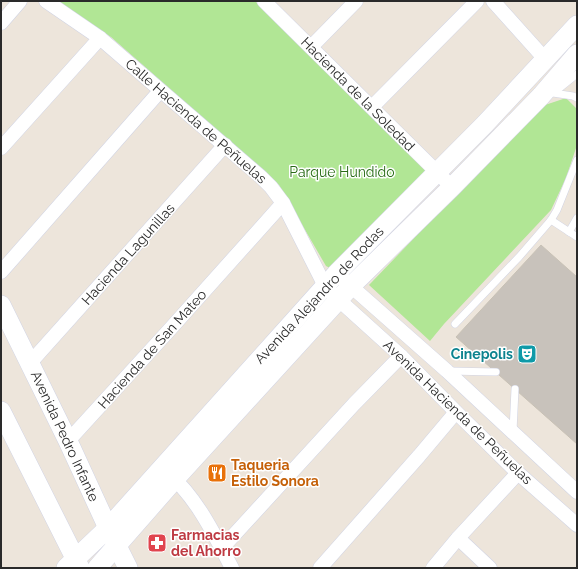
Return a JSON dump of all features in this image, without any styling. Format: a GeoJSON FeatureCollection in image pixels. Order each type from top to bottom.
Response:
{"type":"FeatureCollection","features":[{"type":"Feature","properties":{"kind":"street"},"geometry":{"type":"LineString","coordinates":[[1,23],[20,1]]}},
{"type":"Feature","properties":{"kind":"street","name":"Calle Hacienda de Peñuelas"},"geometry":{"type":"LineString","coordinates":[[46,1],[100,38],[261,177],[283,202],[317,267],[330,280],[339,300]]}},
{"type":"Feature","properties":{"kind":"street","name":"Hacienda de la Soledad"},"geometry":{"type":"LineString","coordinates":[[264,1],[452,187]]}},
{"type":"Feature","properties":{"kind":"street"},"geometry":{"type":"LineString","coordinates":[[311,47],[356,1]]}},
{"type":"Feature","properties":{"kind":"street"},"geometry":{"type":"LineString","coordinates":[[372,107],[477,1]]}},
{"type":"Feature","properties":{"kind":"street"},"geometry":{"type":"LineString","coordinates":[[494,1],[545,59]]}},
{"type":"Feature","properties":{"kind":"street","name":"Avenida Alejandro de Rodas"},"geometry":{"type":"LineString","coordinates":[[97,568],[117,546],[168,473],[330,280],[436,172],[486,124],[577,25]]}},
{"type":"Feature","properties":{"kind":"street"},"geometry":{"type":"LineString","coordinates":[[1,148],[100,38]]}},
{"type":"Feature","properties":{"kind":"street","name":"Avenida Alejandro de Rodas"},"geometry":{"type":"LineString","coordinates":[[73,565],[108,528],[168,473],[339,300],[351,286],[547,94],[577,54]]}},
{"type":"Feature","properties":{"kind":"street"},"geometry":{"type":"LineString","coordinates":[[1,272],[160,91]]}},
{"type":"Feature","properties":{"kind":"street","name":"Hacienda Lagunillas"},"geometry":{"type":"LineString","coordinates":[[30,363],[225,145]]}},
{"type":"Feature","properties":{"kind":"street","name":"Hacienda de San Mateo"},"geometry":{"type":"LineString","coordinates":[[68,441],[283,202]]}},
{"type":"Feature","properties":{"kind":"street","name":"Calle Hacienda de Peñuelas"},"geometry":{"type":"LineString","coordinates":[[330,280],[351,286]]}},
{"type":"Feature","properties":{"kind":"street","name":"Avenida Hacienda de Peñuelas"},"geometry":{"type":"LineString","coordinates":[[351,286],[447,371],[577,492]]}},
{"type":"Feature","properties":{"kind":"street","name":"Avenida Hacienda de Peñuelas"},"geometry":{"type":"LineString","coordinates":[[339,300],[401,356],[518,473],[575,522]]}},
{"type":"Feature","properties":{"kind":"street","name":"Avenida Pedro Infante"},"geometry":{"type":"LineString","coordinates":[[1,305],[128,568]]}},
{"type":"Feature","properties":{"kind":"street"},"geometry":{"type":"LineString","coordinates":[[222,548],[354,404],[401,356]]}},
{"type":"Feature","properties":{"kind":"street"},"geometry":{"type":"LineString","coordinates":[[1,411],[73,565]]}},
{"type":"Feature","properties":{"kind":"street"},"geometry":{"type":"LineString","coordinates":[[320,568],[456,412]]}},
{"type":"Feature","properties":{"kind":"street"},"geometry":{"type":"LineString","coordinates":[[168,473],[187,492],[200,509],[232,568]]}},
{"type":"Feature","properties":{"kind":"street"},"geometry":{"type":"LineString","coordinates":[[433,568],[458,538],[518,473]]}},
{"type":"Feature","properties":{"kind":"street"},"geometry":{"type":"LineString","coordinates":[[458,538],[490,568]]}},
{"type":"Feature","properties":{"kind":"lane"},"geometry":{"type":"LineString","coordinates":[[547,94],[577,74]]}},
{"type":"Feature","properties":{"kind":"lane"},"geometry":{"type":"LineString","coordinates":[[547,94],[573,96],[577,98]]}},
{"type":"Feature","properties":{"kind":"lane"},"geometry":{"type":"LineString","coordinates":[[455,324],[519,257],[551,220],[557,210],[577,160]]}},
{"type":"Feature","properties":{"kind":"lane"},"geometry":{"type":"LineString","coordinates":[[569,232],[577,218]]}},
{"type":"Feature","properties":{"kind":"lane"},"geometry":{"type":"LineString","coordinates":[[551,220],[577,237]]}},
{"type":"Feature","properties":{"kind":"lane"},"geometry":{"type":"LineString","coordinates":[[447,371],[496,372]]}},
{"type":"Feature","properties":{"kind":"lane"},"geometry":{"type":"LineString","coordinates":[[512,431],[515,389]]}},
{"type":"Feature","properties":{"kind":"green space","name":"Parque Hundido"},"geometry":{"type":"Polygon","coordinates":[[[52,1],[255,1],[426,170],[330,268],[326,266],[279,185],[111,37],[52,1]]]}},
{"type":"Feature","properties":{"kind":"green space"},"geometry":{"type":"Polygon","coordinates":[[[566,98],[577,109],[577,145],[566,178],[551,210],[444,324],[430,341],[369,285],[498,151],[545,105],[566,98]]]}},
{"type":"Feature","properties":{"kind":"building","name":"Cinepolis"},"geometry":{"type":"Polygon","coordinates":[[[541,245],[577,277],[577,444],[456,337],[541,245]]]}},
{"type":"Feature","properties":{"kind":"place","name":"Cinepolis"},"geometry":{"type":"Point","coordinates":[527,354]}},
{"type":"Feature","properties":{"kind":"place","name":"Taqueria Estilo Sonora"},"geometry":{"type":"Point","coordinates":[217,473]}},
{"type":"Feature","properties":{"kind":"place","name":"Farmacias del Ahorro"},"geometry":{"type":"Point","coordinates":[157,543]}}]}
